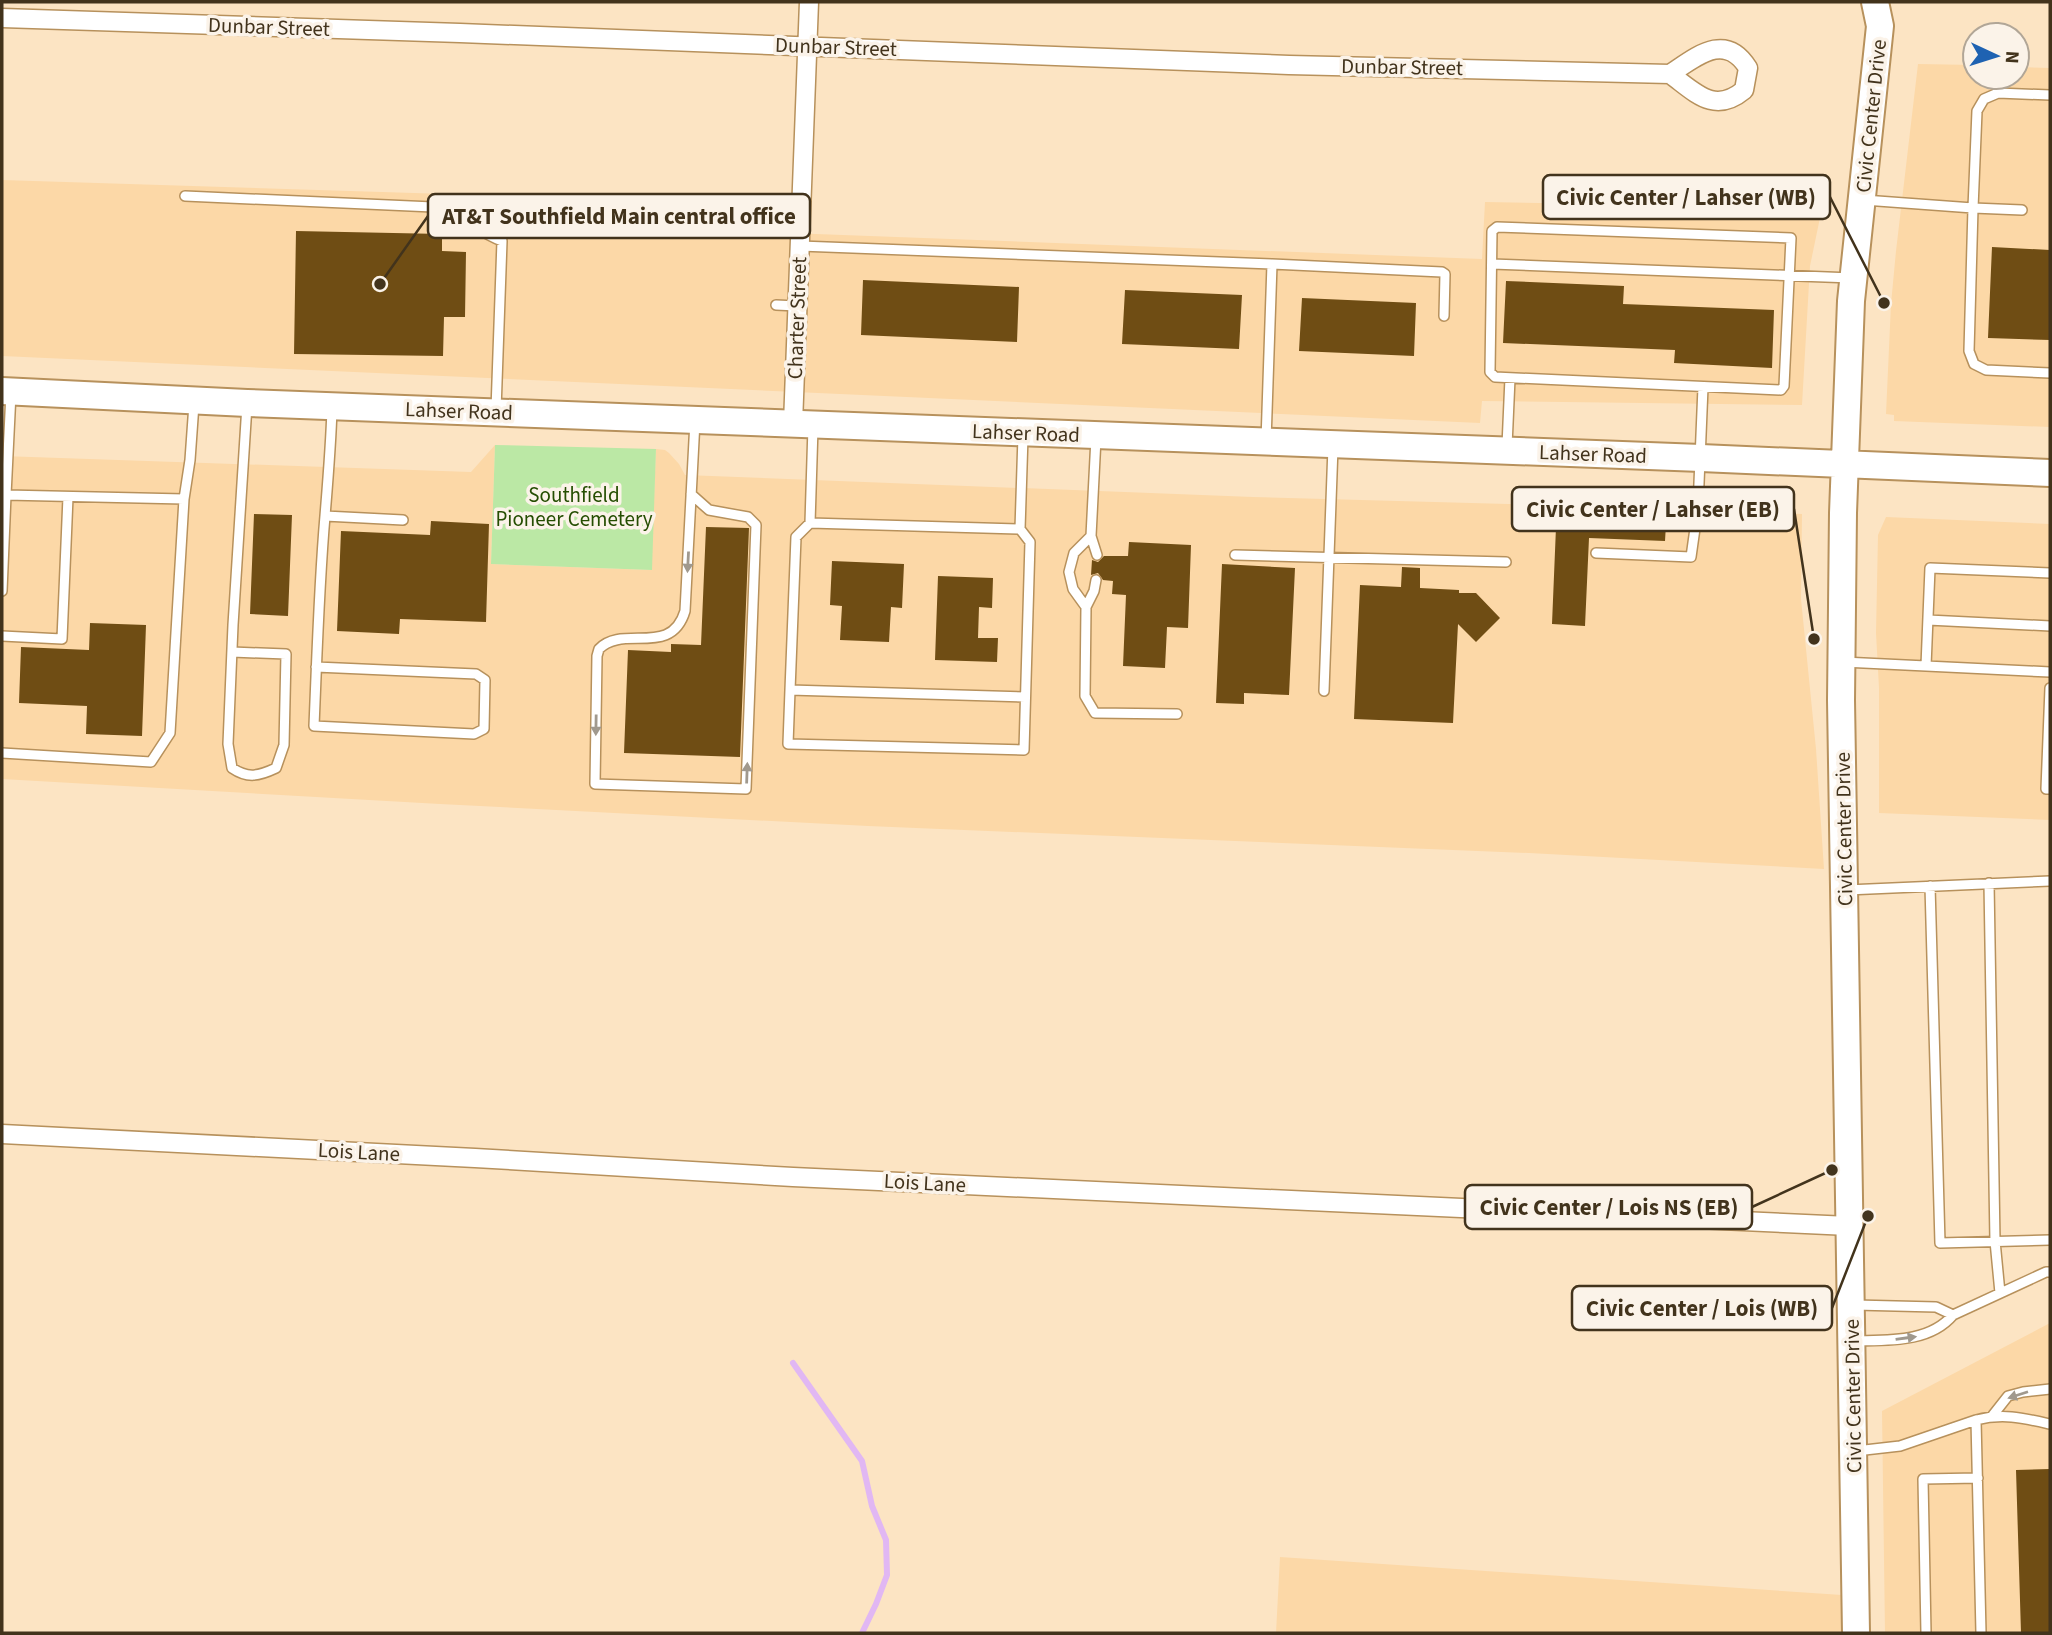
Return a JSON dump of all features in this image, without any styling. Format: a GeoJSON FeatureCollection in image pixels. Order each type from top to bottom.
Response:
{"type":"FeatureCollection","features":[{"type":"Feature","properties":{"kind":"main road","name":"Civic Center Drive"},"geometry":{"type":"LineString","coordinates":[[1856,1633],[1842,662],[1843,464],[1853,278],[1878,14],[1893,2]]}},
{"type":"Feature","properties":{"kind":"main road","name":"Lahser Road"},"geometry":{"type":"LineString","coordinates":[[6,391],[194,401],[2050,473]]}},
{"type":"Feature","properties":{"kind":"street","name":"Charter Street"},"geometry":{"type":"LineString","coordinates":[[803,424],[797,306],[809,2]]}},
{"type":"Feature","properties":{"kind":"street","name":"Dunbar Street"},"geometry":{"type":"LineString","coordinates":[[2,18],[1289,65],[1670,74]]}},
{"type":"Feature","properties":{"kind":"street","name":"Lois Lane"},"geometry":{"type":"LineString","coordinates":[[2,1134],[793,1177],[1849,1226]]}},
{"type":"Feature","properties":{"kind":"lane"},"geometry":{"type":"LineString","coordinates":[[2050,94],[1998,93],[1984,99],[1977,111],[1969,351],[1974,364],[1986,370],[2050,373]]}},
{"type":"Feature","properties":{"kind":"lane"},"geometry":{"type":"LineString","coordinates":[[185,196],[433,207],[446,209],[502,241],[496,412]]}},
{"type":"Feature","properties":{"kind":"lane"},"geometry":{"type":"LineString","coordinates":[[1862,200],[2022,209]]}},
{"type":"Feature","properties":{"kind":"lane"},"geometry":{"type":"LineString","coordinates":[[1497,227],[1791,238],[1784,386],[1781,390],[1495,377],[1490,372],[1492,264],[1492,231],[1497,227]]}},
{"type":"Feature","properties":{"kind":"lane"},"geometry":{"type":"LineString","coordinates":[[800,246],[1442,272],[1445,274],[1444,316]]}},
{"type":"Feature","properties":{"kind":"lane"},"geometry":{"type":"LineString","coordinates":[[1266,442],[1272,264]]}},
{"type":"Feature","properties":{"kind":"lane"},"geometry":{"type":"LineString","coordinates":[[1492,264],[1853,278]]}},
{"type":"Feature","properties":{"kind":"lane"},"geometry":{"type":"LineString","coordinates":[[776,305],[797,306]]}},
{"type":"Feature","properties":{"kind":"lane"},"geometry":{"type":"LineString","coordinates":[[1507,451],[1510,378]]}},
{"type":"Feature","properties":{"kind":"lane"},"geometry":{"type":"LineString","coordinates":[[1596,553],[1691,557],[1696,530],[1703,387]]}},
{"type":"Feature","properties":{"kind":"lane"},"geometry":{"type":"LineString","coordinates":[[2,591],[6,391]]}},
{"type":"Feature","properties":{"kind":"lane"},"geometry":{"type":"LineString","coordinates":[[2,753],[151,762],[170,733],[184,499],[194,401]]}},
{"type":"Feature","properties":{"kind":"lane"},"geometry":{"type":"LineString","coordinates":[[232,652],[286,654],[284,746],[276,768],[262,775],[242,775],[232,768],[228,744],[232,652],[247,403]]}},
{"type":"Feature","properties":{"kind":"lane"},"geometry":{"type":"LineString","coordinates":[[316,667],[477,674],[485,680],[484,729],[474,734],[314,726],[316,667],[325,516],[330,466],[332,406]]}},
{"type":"Feature","properties":{"kind":"lane"},"geometry":{"type":"LineString","coordinates":[[691,494],[709,510],[748,517],[756,525],[747,789],[595,784],[599,649],[610,641],[661,637],[683,619],[695,419]]}},
{"type":"Feature","properties":{"kind":"lane"},"geometry":{"type":"LineString","coordinates":[[803,424],[810,523]]}},
{"type":"Feature","properties":{"kind":"lane"},"geometry":{"type":"LineString","coordinates":[[1020,529],[810,523],[796,537],[788,744],[1024,750],[1030,542],[1020,529],[1023,433]]}},
{"type":"Feature","properties":{"kind":"lane"},"geometry":{"type":"LineString","coordinates":[[1096,436],[1091,536],[1097,555]]}},
{"type":"Feature","properties":{"kind":"lane"},"geometry":{"type":"LineString","coordinates":[[1324,691],[1333,445]]}},
{"type":"Feature","properties":{"kind":"lane"},"geometry":{"type":"LineString","coordinates":[[4,495],[184,499]]}},
{"type":"Feature","properties":{"kind":"lane"},"geometry":{"type":"LineString","coordinates":[[2,636],[62,639],[68,497]]}},
{"type":"Feature","properties":{"kind":"lane"},"geometry":{"type":"LineString","coordinates":[[325,516],[403,520]]}},
{"type":"Feature","properties":{"kind":"lane"},"geometry":{"type":"LineString","coordinates":[[1086,607],[1073,589],[1069,572],[1074,553],[1091,536]]}},
{"type":"Feature","properties":{"kind":"lane"},"geometry":{"type":"LineString","coordinates":[[1235,555],[1506,562]]}},
{"type":"Feature","properties":{"kind":"lane"},"geometry":{"type":"LineString","coordinates":[[1926,666],[1930,569],[2050,573]]}},
{"type":"Feature","properties":{"kind":"lane"},"geometry":{"type":"LineString","coordinates":[[1096,580],[1094,592],[1086,607],[1085,696],[1095,713],[1177,714]]}},
{"type":"Feature","properties":{"kind":"lane"},"geometry":{"type":"LineString","coordinates":[[1928,620],[2050,626]]}},
{"type":"Feature","properties":{"kind":"lane"},"geometry":{"type":"LineString","coordinates":[[1842,662],[2050,672]]}},
{"type":"Feature","properties":{"kind":"lane"},"geometry":{"type":"LineString","coordinates":[[2050,688],[2046,789],[2050,789]]}},
{"type":"Feature","properties":{"kind":"lane"},"geometry":{"type":"LineString","coordinates":[[790,690],[1025,697]]}},
{"type":"Feature","properties":{"kind":"lane"},"geometry":{"type":"LineString","coordinates":[[1845,890],[2050,881]]}},
{"type":"Feature","properties":{"kind":"lane"},"geometry":{"type":"LineString","coordinates":[[1989,883],[1995,1241],[2000,1293]]}},
{"type":"Feature","properties":{"kind":"lane"},"geometry":{"type":"LineString","coordinates":[[1930,886],[1940,1243],[2050,1240]]}},
{"type":"Feature","properties":{"kind":"lane"},"geometry":{"type":"LineString","coordinates":[[1852,1342],[1912,1338],[1929,1333],[1946,1323],[1953,1315],[2050,1272]]}},
{"type":"Feature","properties":{"kind":"lane"},"geometry":{"type":"LineString","coordinates":[[1851,1304],[1936,1307],[1953,1315]]}},
{"type":"Feature","properties":{"kind":"lane"},"geometry":{"type":"LineString","coordinates":[[1993,1415],[2008,1396],[2050,1389]]}},
{"type":"Feature","properties":{"kind":"lane"},"geometry":{"type":"LineString","coordinates":[[1854,1451],[1900,1446],[1955,1425],[1993,1415],[2050,1424]]}},
{"type":"Feature","properties":{"kind":"lane"},"geometry":{"type":"LineString","coordinates":[[1976,1420],[1981,1633]]}},
{"type":"Feature","properties":{"kind":"lane"},"geometry":{"type":"LineString","coordinates":[[1926,1633],[1923,1479],[1978,1478]]}},
{"type":"Feature","properties":{"kind":"shaded area"},"geometry":{"type":"Polygon","coordinates":[[[1918,64],[1961,65],[1961,91],[2031,91],[2031,67],[2050,68],[2050,427],[1894,421],[1894,415],[1886,414],[1896,251],[1918,64]]]}},
{"type":"Feature","properties":{"kind":"shaded area"},"geometry":{"type":"Polygon","coordinates":[[[2,180],[602,199],[602,226],[1482,259],[1485,202],[1822,208],[1810,266],[1802,405],[1482,401],[1480,423],[2,356],[2,180]]]}},
{"type":"Feature","properties":{"kind":"shaded area"},"geometry":{"type":"Polygon","coordinates":[[[495,445],[491,564],[651,570],[656,449],[669,453],[685,475],[1541,505],[1561,494],[1654,497],[1676,509],[1802,514],[1801,599],[1816,749],[1824,869],[1529,853],[868,826],[2,779],[2,456],[471,472],[495,445]]]}},
{"type":"Feature","properties":{"kind":"shaded area"},"geometry":{"type":"Polygon","coordinates":[[[1886,517],[2050,524],[2050,820],[1879,813],[1876,633],[1878,535],[1886,517]]]}},
{"type":"Feature","properties":{"kind":"shaded area"},"geometry":{"type":"Polygon","coordinates":[[[2050,1323],[2050,1633],[1885,1633],[1882,1411],[2050,1323]]]}},
{"type":"Feature","properties":{"kind":"shaded area"},"geometry":{"type":"Polygon","coordinates":[[[1280,1557],[1842,1595],[1842,1633],[1276,1633],[1280,1557]]]}},
{"type":"Feature","properties":{"kind":"green space","name":"Southfield Pioneer Cemetery"},"geometry":{"type":"Polygon","coordinates":[[[495,445],[656,449],[652,570],[491,564],[495,445]]]}},
{"type":"Feature","properties":{"kind":"building"},"geometry":{"type":"Polygon","coordinates":[[[296,231],[442,234],[442,251],[466,252],[465,317],[444,317],[443,356],[294,354],[296,231]]]}},
{"type":"Feature","properties":{"kind":"building"},"geometry":{"type":"Polygon","coordinates":[[[1992,247],[2050,250],[2050,340],[1988,338],[1992,247]]]}},
{"type":"Feature","properties":{"kind":"building"},"geometry":{"type":"Polygon","coordinates":[[[863,280],[1019,287],[1017,342],[861,335],[863,280]]]}},
{"type":"Feature","properties":{"kind":"building"},"geometry":{"type":"Polygon","coordinates":[[[1506,281],[1624,286],[1623,304],[1774,310],[1772,368],[1674,363],[1675,350],[1503,343],[1506,281]]]}},
{"type":"Feature","properties":{"kind":"building"},"geometry":{"type":"Polygon","coordinates":[[[1125,290],[1242,295],[1239,349],[1122,344],[1125,290]]]}},
{"type":"Feature","properties":{"kind":"building"},"geometry":{"type":"Polygon","coordinates":[[[1302,298],[1416,303],[1414,356],[1299,351],[1302,298]]]}},
{"type":"Feature","properties":{"kind":"building"},"geometry":{"type":"Polygon","coordinates":[[[1557,503],[1667,507],[1665,541],[1589,538],[1585,626],[1552,624],[1557,503]]]}},
{"type":"Feature","properties":{"kind":"building"},"geometry":{"type":"Polygon","coordinates":[[[254,514],[292,515],[288,616],[250,614],[254,514]]]}},
{"type":"Feature","properties":{"kind":"building"},"geometry":{"type":"Polygon","coordinates":[[[431,521],[489,524],[486,622],[400,619],[399,634],[337,631],[341,531],[430,535],[431,521]]]}},
{"type":"Feature","properties":{"kind":"building"},"geometry":{"type":"Polygon","coordinates":[[[706,527],[749,528],[740,757],[624,753],[628,650],[671,652],[671,644],[701,645],[706,527]]]}},
{"type":"Feature","properties":{"kind":"building"},"geometry":{"type":"Polygon","coordinates":[[[1129,542],[1191,545],[1188,628],[1167,627],[1165,668],[1123,666],[1126,595],[1112,594],[1113,581],[1103,580],[1098,573],[1091,575],[1092,560],[1098,562],[1104,556],[1128,556],[1129,542]]]}},
{"type":"Feature","properties":{"kind":"building"},"geometry":{"type":"Polygon","coordinates":[[[832,561],[904,564],[902,608],[891,607],[889,642],[840,640],[842,606],[830,605],[832,561]]]}},
{"type":"Feature","properties":{"kind":"building"},"geometry":{"type":"Polygon","coordinates":[[[1222,564],[1295,568],[1289,695],[1244,693],[1244,704],[1216,703],[1222,564]]]}},
{"type":"Feature","properties":{"kind":"building"},"geometry":{"type":"Polygon","coordinates":[[[1402,567],[1420,568],[1420,588],[1476,593],[1500,618],[1476,642],[1458,624],[1453,723],[1354,719],[1360,585],[1401,587],[1402,567]]]}},
{"type":"Feature","properties":{"kind":"building"},"geometry":{"type":"Polygon","coordinates":[[[938,576],[993,578],[992,608],[979,607],[978,638],[998,638],[997,662],[935,660],[938,576]]]}},
{"type":"Feature","properties":{"kind":"building"},"geometry":{"type":"Polygon","coordinates":[[[90,623],[146,625],[142,736],[86,734],[87,706],[19,703],[21,647],[89,650],[90,623]]]}},
{"type":"Feature","properties":{"kind":"building"},"geometry":{"type":"Polygon","coordinates":[[[2050,1469],[2050,1633],[2021,1633],[2016,1470],[2050,1469]]]}},
{"type":"Feature","properties":{"kind":"waterway"},"geometry":{"type":"LineString","coordinates":[[793,1363],[862,1461],[872,1506],[886,1540],[887,1575],[862,1633]]}},
{"type":"Feature","properties":{"kind":"place","name":"AT&T Southfield Main central office"},"geometry":{"type":"Point","coordinates":[380,284]}},
{"type":"Feature","properties":{"kind":"place","name":"Civic Center / Lahser (WB)"},"geometry":{"type":"Point","coordinates":[1884,303]}},
{"type":"Feature","properties":{"kind":"place","name":"Civic Center / Lahser (EB)"},"geometry":{"type":"Point","coordinates":[1814,639]}},
{"type":"Feature","properties":{"kind":"place","name":"Civic Center / Lois NS (EB)"},"geometry":{"type":"Point","coordinates":[1832,1170]}},
{"type":"Feature","properties":{"kind":"place","name":"Civic Center / Lois (WB)"},"geometry":{"type":"Point","coordinates":[1868,1216]}}]}
